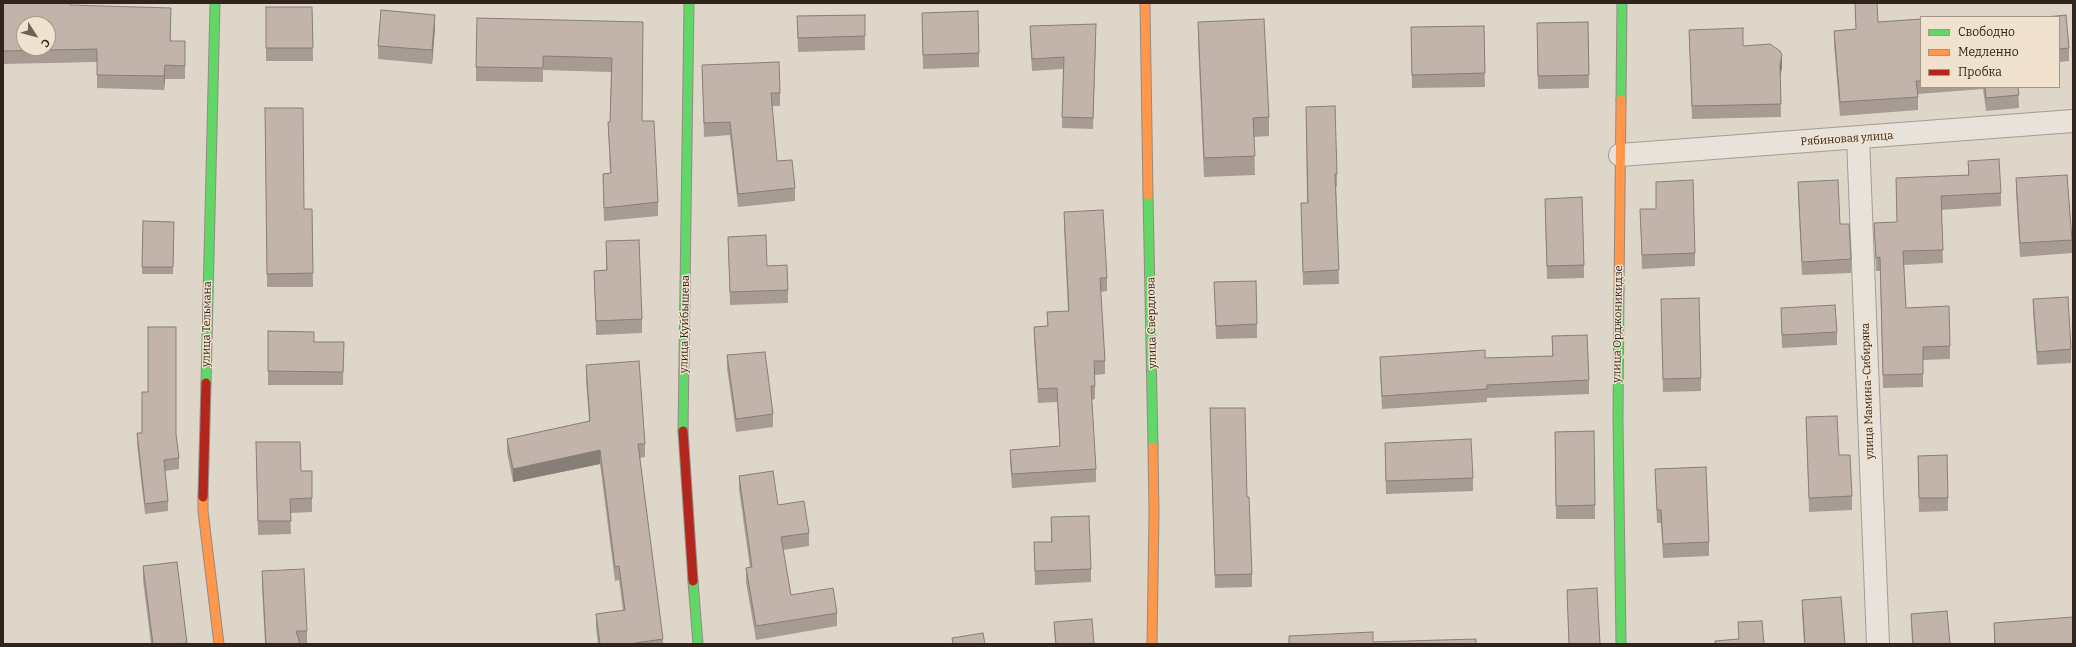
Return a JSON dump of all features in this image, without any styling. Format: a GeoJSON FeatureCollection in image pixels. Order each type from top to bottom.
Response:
{"type":"FeatureCollection","features":[{"type":"Feature","properties":{"kind":"street","name":"улица Тельмана"},"geometry":{"type":"LineString","coordinates":[[215,3],[203,511],[219,644]]}},
{"type":"Feature","properties":{"kind":"street","name":"улица Куйбышева"},"geometry":{"type":"LineString","coordinates":[[689,3],[683,445],[698,644]]}},
{"type":"Feature","properties":{"kind":"street","name":"улица Свердлова"},"geometry":{"type":"LineString","coordinates":[[1144,3],[1154,514],[1152,644]]}},
{"type":"Feature","properties":{"kind":"street","name":"улица Орджоникидзе"},"geometry":{"type":"LineString","coordinates":[[1621,644],[1618,418],[1622,3]]}},
{"type":"Feature","properties":{"kind":"street","name":"Рябиновая улица"},"geometry":{"type":"LineString","coordinates":[[1620,155],[2073,121]]}},
{"type":"Feature","properties":{"kind":"street","name":"улица Мамина-Сибиряка"},"geometry":{"type":"LineString","coordinates":[[1858,138],[1878,644]]}},
{"type":"Feature","properties":{"kind":"building"},"geometry":{"type":"Polygon","coordinates":[[[3,3],[70,3],[70,5],[171,8],[170,41],[185,41],[185,66],[165,65],[164,76],[97,75],[97,49],[56,50],[56,16],[16,16],[16,51],[3,51],[3,3]]]}},
{"type":"Feature","properties":{"kind":"building"},"geometry":{"type":"Polygon","coordinates":[[[1855,3],[1877,3],[1878,22],[1920,19],[1920,81],[1916,81],[1918,97],[1840,102],[1834,31],[1856,29],[1855,3]]]}},
{"type":"Feature","properties":{"kind":"building"},"geometry":{"type":"Polygon","coordinates":[[[266,7],[312,7],[313,48],[266,48],[266,7]]]}},
{"type":"Feature","properties":{"kind":"building"},"geometry":{"type":"Polygon","coordinates":[[[381,10],[435,15],[432,50],[378,46],[381,10]]]}},
{"type":"Feature","properties":{"kind":"building"},"geometry":{"type":"Polygon","coordinates":[[[978,11],[979,53],[923,55],[922,13],[978,11]]]}},
{"type":"Feature","properties":{"kind":"building"},"geometry":{"type":"Polygon","coordinates":[[[865,15],[865,36],[798,38],[797,16],[865,15]]]}},
{"type":"Feature","properties":{"kind":"building"},"geometry":{"type":"Polygon","coordinates":[[[2066,15],[2069,48],[2060,49],[2060,16],[2056,16],[2066,15]]]}},
{"type":"Feature","properties":{"kind":"building"},"geometry":{"type":"Polygon","coordinates":[[[477,18],[643,22],[642,121],[654,121],[658,202],[604,208],[603,174],[611,173],[608,122],[610,122],[612,58],[543,56],[543,68],[476,67],[477,18]]]}},
{"type":"Feature","properties":{"kind":"building"},"geometry":{"type":"Polygon","coordinates":[[[1264,19],[1269,117],[1253,118],[1255,156],[1204,158],[1198,22],[1264,19]]]}},
{"type":"Feature","properties":{"kind":"building"},"geometry":{"type":"Polygon","coordinates":[[[1588,22],[1589,75],[1538,76],[1537,23],[1588,22]]]}},
{"type":"Feature","properties":{"kind":"building"},"geometry":{"type":"Polygon","coordinates":[[[1096,24],[1093,118],[1062,117],[1064,57],[1032,59],[1030,26],[1096,24]]]}},
{"type":"Feature","properties":{"kind":"building"},"geometry":{"type":"Polygon","coordinates":[[[1484,26],[1485,73],[1412,75],[1411,27],[1484,26]]]}},
{"type":"Feature","properties":{"kind":"building"},"geometry":{"type":"Polygon","coordinates":[[[1743,28],[1743,46],[1770,44],[1780,51],[1782,55],[1780,65],[1781,104],[1692,106],[1689,30],[1743,28]]]}},
{"type":"Feature","properties":{"kind":"building"},"geometry":{"type":"Polygon","coordinates":[[[779,62],[780,93],[771,93],[777,161],[792,160],[795,188],[738,194],[730,122],[704,123],[702,65],[779,62]]]}},
{"type":"Feature","properties":{"kind":"building"},"geometry":{"type":"Polygon","coordinates":[[[1985,88],[2018,88],[2019,95],[1986,98],[1985,88]]]}},
{"type":"Feature","properties":{"kind":"building"},"geometry":{"type":"Polygon","coordinates":[[[1335,106],[1337,174],[1335,174],[1339,270],[1303,272],[1301,203],[1308,203],[1306,107],[1335,106]]]}},
{"type":"Feature","properties":{"kind":"building"},"geometry":{"type":"Polygon","coordinates":[[[265,108],[303,108],[304,209],[312,209],[313,273],[267,274],[265,108]]]}},
{"type":"Feature","properties":{"kind":"building"},"geometry":{"type":"Polygon","coordinates":[[[1999,159],[2001,193],[1941,196],[1943,250],[1903,251],[1906,308],[1949,306],[1950,346],[1923,347],[1923,374],[1883,375],[1880,257],[1876,258],[1874,223],[1897,222],[1896,178],[1969,175],[1968,161],[1999,159]]]}},
{"type":"Feature","properties":{"kind":"building"},"geometry":{"type":"Polygon","coordinates":[[[2067,175],[2072,240],[2020,243],[2016,178],[2067,175]]]}},
{"type":"Feature","properties":{"kind":"building"},"geometry":{"type":"Polygon","coordinates":[[[1693,180],[1695,253],[1642,255],[1640,209],[1656,209],[1656,182],[1693,180]]]}},
{"type":"Feature","properties":{"kind":"building"},"geometry":{"type":"Polygon","coordinates":[[[1838,180],[1840,224],[1849,224],[1851,259],[1802,262],[1798,182],[1838,180]]]}},
{"type":"Feature","properties":{"kind":"building"},"geometry":{"type":"Polygon","coordinates":[[[1582,197],[1584,265],[1547,266],[1545,199],[1582,197]]]}},
{"type":"Feature","properties":{"kind":"building"},"geometry":{"type":"Polygon","coordinates":[[[1103,210],[1107,278],[1100,278],[1105,361],[1094,361],[1095,386],[1091,386],[1096,469],[1012,474],[1010,450],[1060,446],[1057,388],[1038,389],[1034,327],[1048,326],[1047,312],[1069,311],[1064,212],[1103,210]]]}},
{"type":"Feature","properties":{"kind":"building"},"geometry":{"type":"Polygon","coordinates":[[[143,221],[174,222],[173,267],[142,267],[143,221]]]}},
{"type":"Feature","properties":{"kind":"building"},"geometry":{"type":"Polygon","coordinates":[[[766,235],[767,266],[787,265],[788,290],[730,292],[728,237],[766,235]]]}},
{"type":"Feature","properties":{"kind":"building"},"geometry":{"type":"Polygon","coordinates":[[[639,240],[642,319],[596,321],[594,271],[607,270],[606,241],[639,240]]]}},
{"type":"Feature","properties":{"kind":"building"},"geometry":{"type":"Polygon","coordinates":[[[1256,281],[1257,324],[1216,326],[1214,282],[1256,281]]]}},
{"type":"Feature","properties":{"kind":"building"},"geometry":{"type":"Polygon","coordinates":[[[2068,297],[2071,349],[2037,352],[2033,299],[2068,297]]]}},
{"type":"Feature","properties":{"kind":"building"},"geometry":{"type":"Polygon","coordinates":[[[1699,298],[1701,378],[1663,379],[1661,299],[1699,298]]]}},
{"type":"Feature","properties":{"kind":"building"},"geometry":{"type":"Polygon","coordinates":[[[1835,305],[1837,332],[1782,335],[1781,308],[1835,305]]]}},
{"type":"Feature","properties":{"kind":"building"},"geometry":{"type":"Polygon","coordinates":[[[148,327],[176,327],[176,434],[179,458],[164,460],[168,501],[145,504],[137,433],[142,433],[142,392],[148,392],[148,327]]]}},
{"type":"Feature","properties":{"kind":"building"},"geometry":{"type":"Polygon","coordinates":[[[268,331],[314,332],[314,342],[344,342],[343,372],[268,371],[268,331]]]}},
{"type":"Feature","properties":{"kind":"building"},"geometry":{"type":"Polygon","coordinates":[[[1587,335],[1589,380],[1487,385],[1487,389],[1382,396],[1380,357],[1485,350],[1485,358],[1553,356],[1552,336],[1587,335]]]}},
{"type":"Feature","properties":{"kind":"building"},"geometry":{"type":"Polygon","coordinates":[[[765,352],[773,414],[736,419],[727,355],[765,352]]]}},
{"type":"Feature","properties":{"kind":"building"},"geometry":{"type":"Polygon","coordinates":[[[639,361],[645,444],[638,444],[663,639],[629,644],[600,644],[596,614],[625,610],[619,566],[615,567],[600,450],[513,469],[507,439],[590,421],[586,365],[639,361]]]}},
{"type":"Feature","properties":{"kind":"building"},"geometry":{"type":"Polygon","coordinates":[[[1210,408],[1245,408],[1247,497],[1249,497],[1252,574],[1215,575],[1210,408]]]}},
{"type":"Feature","properties":{"kind":"building"},"geometry":{"type":"Polygon","coordinates":[[[1837,416],[1839,455],[1850,455],[1852,496],[1809,498],[1806,417],[1837,416]]]}},
{"type":"Feature","properties":{"kind":"building"},"geometry":{"type":"Polygon","coordinates":[[[1594,431],[1595,505],[1556,506],[1555,432],[1594,431]]]}},
{"type":"Feature","properties":{"kind":"building"},"geometry":{"type":"Polygon","coordinates":[[[1471,439],[1473,478],[1386,481],[1385,443],[1471,439]]]}},
{"type":"Feature","properties":{"kind":"building"},"geometry":{"type":"Polygon","coordinates":[[[256,442],[300,442],[301,471],[312,471],[312,498],[290,499],[291,521],[258,521],[256,442]]]}},
{"type":"Feature","properties":{"kind":"building"},"geometry":{"type":"Polygon","coordinates":[[[1947,455],[1948,498],[1919,498],[1918,456],[1947,455]]]}},
{"type":"Feature","properties":{"kind":"building"},"geometry":{"type":"Polygon","coordinates":[[[1706,467],[1709,542],[1663,544],[1661,510],[1657,510],[1655,469],[1706,467]]]}},
{"type":"Feature","properties":{"kind":"building"},"geometry":{"type":"Polygon","coordinates":[[[773,471],[778,505],[804,501],[809,533],[781,537],[791,595],[833,588],[837,613],[756,626],[746,568],[752,567],[739,476],[773,471]]]}},
{"type":"Feature","properties":{"kind":"building"},"geometry":{"type":"Polygon","coordinates":[[[1089,516],[1091,569],[1035,571],[1034,542],[1052,542],[1051,517],[1089,516]]]}},
{"type":"Feature","properties":{"kind":"building"},"geometry":{"type":"Polygon","coordinates":[[[177,562],[187,643],[153,644],[143,566],[177,562]]]}},
{"type":"Feature","properties":{"kind":"building"},"geometry":{"type":"Polygon","coordinates":[[[304,569],[307,631],[296,631],[300,644],[266,644],[262,571],[304,569]]]}},
{"type":"Feature","properties":{"kind":"building"},"geometry":{"type":"Polygon","coordinates":[[[1597,588],[1600,644],[1569,644],[1567,590],[1597,588]]]}},
{"type":"Feature","properties":{"kind":"building"},"geometry":{"type":"Polygon","coordinates":[[[1841,597],[1845,644],[1805,644],[1802,600],[1841,597]]]}},
{"type":"Feature","properties":{"kind":"building"},"geometry":{"type":"Polygon","coordinates":[[[1947,611],[1950,644],[1913,644],[1911,614],[1947,611]]]}},
{"type":"Feature","properties":{"kind":"building"},"geometry":{"type":"Polygon","coordinates":[[[2073,617],[2073,644],[1995,644],[1994,623],[2073,617]]]}},
{"type":"Feature","properties":{"kind":"building"},"geometry":{"type":"Polygon","coordinates":[[[1092,619],[1094,644],[1056,644],[1054,622],[1092,619]]]}},
{"type":"Feature","properties":{"kind":"building"},"geometry":{"type":"Polygon","coordinates":[[[1762,621],[1764,644],[1715,644],[1715,641],[1739,639],[1738,622],[1762,621]]]}},
{"type":"Feature","properties":{"kind":"building"},"geometry":{"type":"Polygon","coordinates":[[[1373,632],[1373,642],[1476,639],[1476,644],[1289,644],[1289,636],[1373,632]]]}},
{"type":"Feature","properties":{"kind":"building"},"geometry":{"type":"Polygon","coordinates":[[[983,633],[985,644],[953,644],[952,638],[983,633]]]}},
{"type":"Feature","properties":{"kind":"traffic: fast"},"geometry":{"type":"LineString","coordinates":[[206,383],[215,3]]}},
{"type":"Feature","properties":{"kind":"traffic: fast"},"geometry":{"type":"LineString","coordinates":[[683,431],[689,3]]}},
{"type":"Feature","properties":{"kind":"traffic: fast"},"geometry":{"type":"LineString","coordinates":[[1621,100],[1622,3]]}},
{"type":"Feature","properties":{"kind":"traffic: fast"},"geometry":{"type":"LineString","coordinates":[[1148,195],[1153,447]]}},
{"type":"Feature","properties":{"kind":"traffic: fast"},"geometry":{"type":"LineString","coordinates":[[1619,290],[1618,418],[1621,644]]}},
{"type":"Feature","properties":{"kind":"traffic: fast"},"geometry":{"type":"LineString","coordinates":[[693,581],[698,644]]}},
{"type":"Feature","properties":{"kind":"traffic: slow"},"geometry":{"type":"LineString","coordinates":[[1145,3],[1148,195]]}},
{"type":"Feature","properties":{"kind":"traffic: slow"},"geometry":{"type":"LineString","coordinates":[[1619,290],[1621,100]]}},
{"type":"Feature","properties":{"kind":"traffic: slow"},"geometry":{"type":"LineString","coordinates":[[1152,644],[1154,514],[1153,447]]}},
{"type":"Feature","properties":{"kind":"traffic: slow"},"geometry":{"type":"LineString","coordinates":[[203,497],[203,511],[219,644]]}},
{"type":"Feature","properties":{"kind":"traffic: jam"},"geometry":{"type":"LineString","coordinates":[[203,497],[206,383]]}},
{"type":"Feature","properties":{"kind":"traffic: jam"},"geometry":{"type":"LineString","coordinates":[[683,431],[693,581]]}}]}
